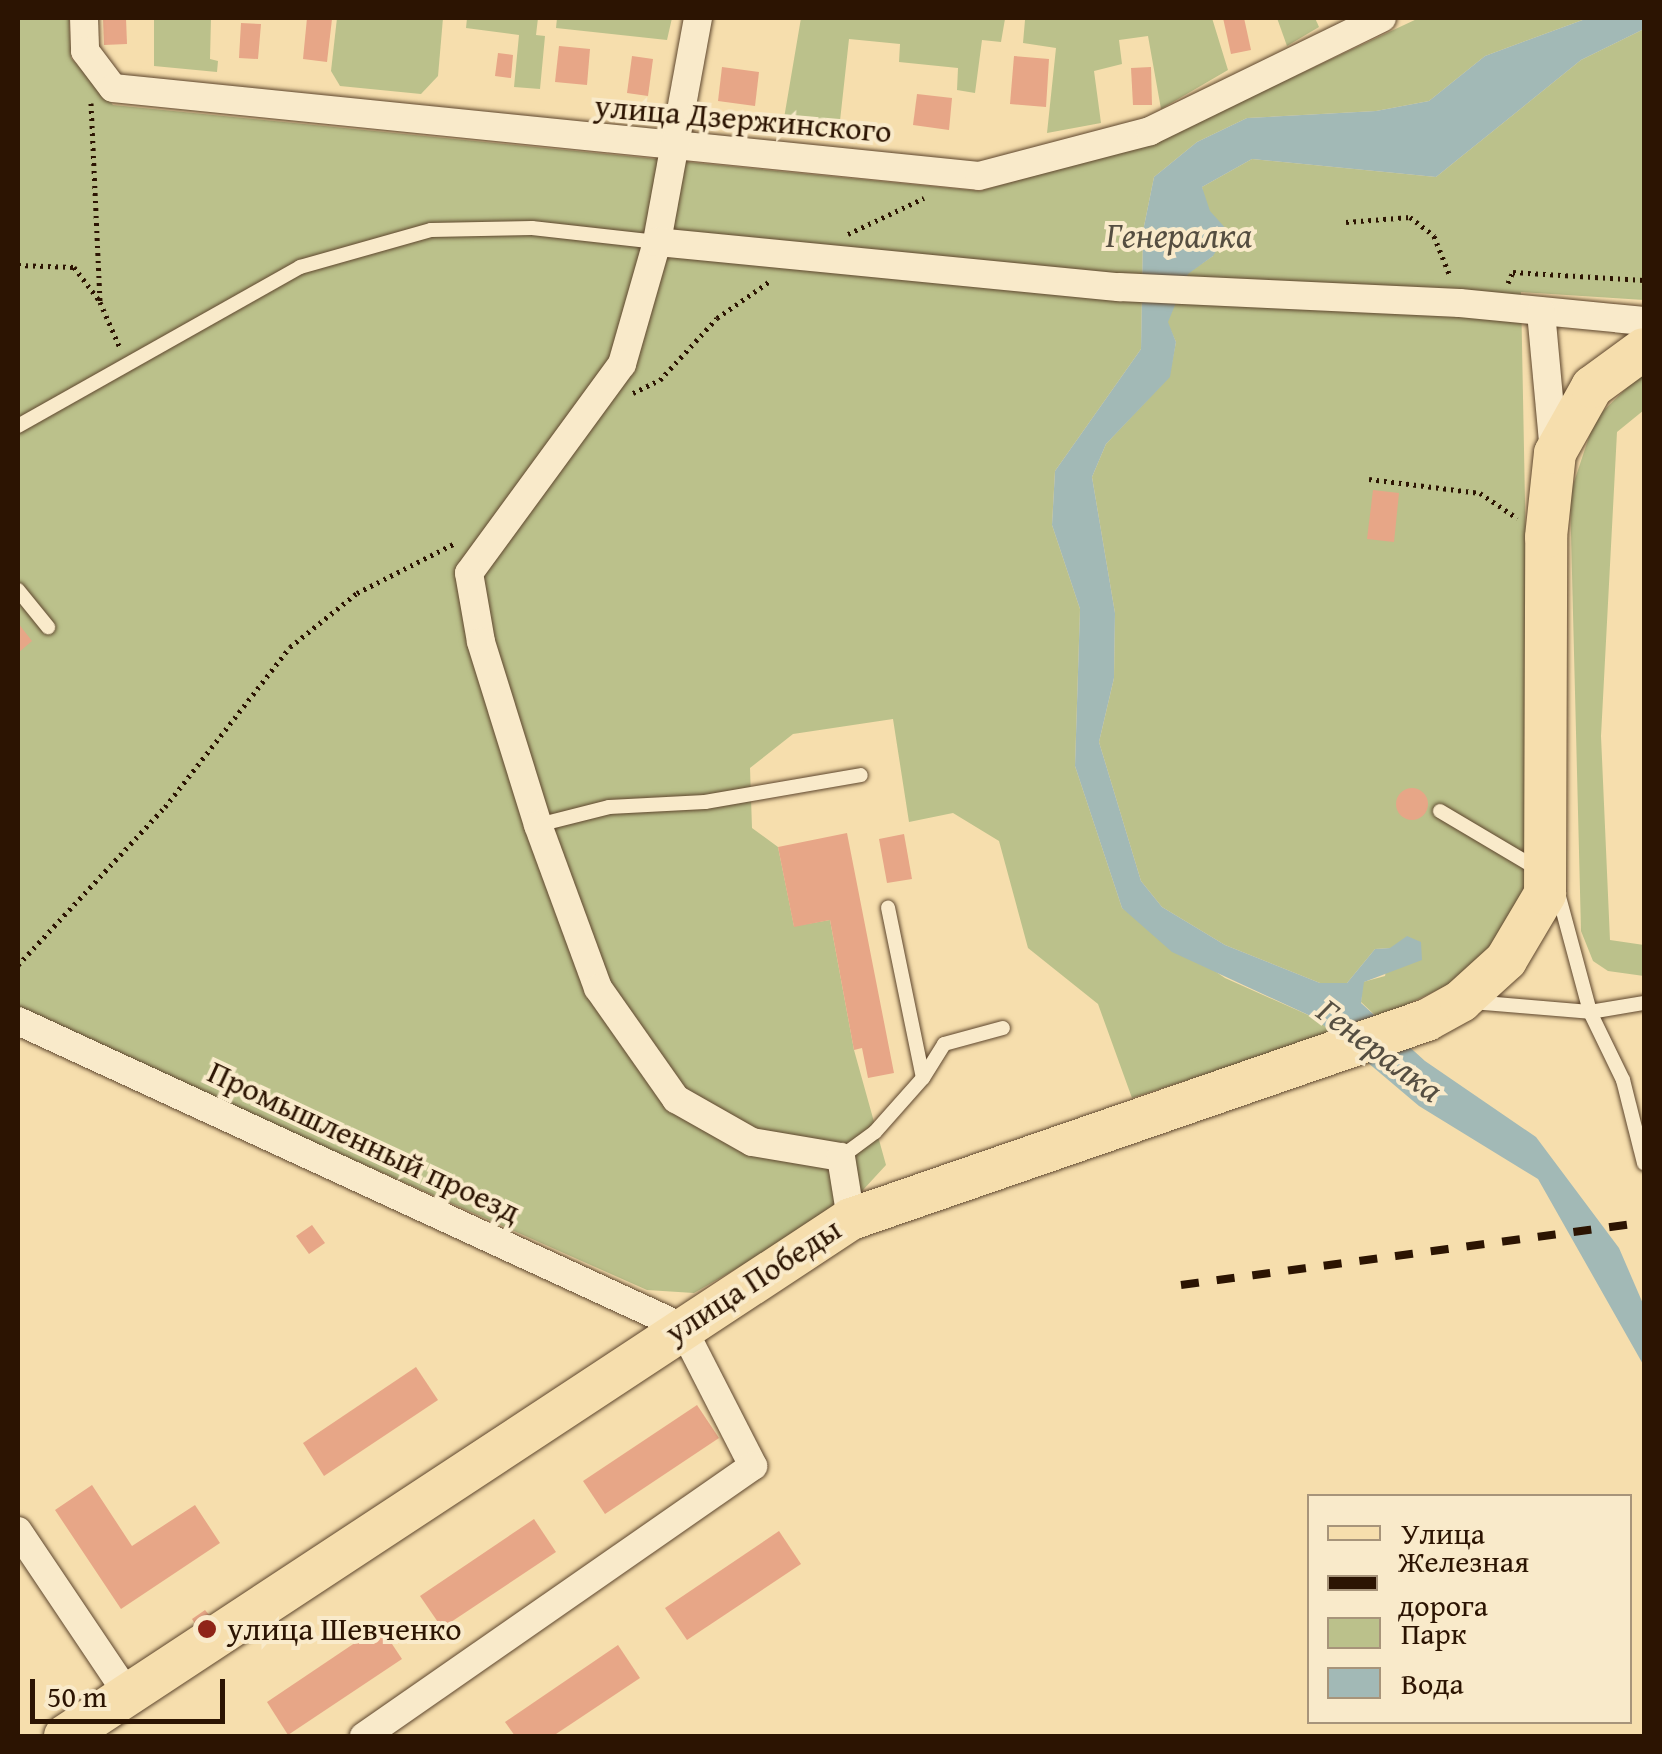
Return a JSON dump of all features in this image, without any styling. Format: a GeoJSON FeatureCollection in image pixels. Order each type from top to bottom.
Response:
{"type":"FeatureCollection","features":[{"type":"Feature","properties":{"kind":"main road"},"geometry":{"type":"LineString","coordinates":[[1555,454],[1592,386],[1644,349]]}},
{"type":"Feature","properties":{"kind":"main road","name":"улица Победы"},"geometry":{"type":"LineString","coordinates":[[65,1736],[682,1326],[851,1219],[1444,1011],[1506,960],[1539,906],[1547,864],[1546,537],[1555,454]]}},
{"type":"Feature","properties":{"kind":"street"},"geometry":{"type":"LineString","coordinates":[[84,18],[86,50]]}},
{"type":"Feature","properties":{"kind":"street"},"geometry":{"type":"LineString","coordinates":[[698,18],[658,242],[622,364],[469,573],[480,642],[538,825],[598,988],[676,1099],[752,1142],[841,1157],[851,1219]]}},
{"type":"Feature","properties":{"kind":"street","name":"улица Дзержинского"},"geometry":{"type":"LineString","coordinates":[[86,50],[113,88],[674,149],[978,176],[1150,131],[1382,18]]}},
{"type":"Feature","properties":{"kind":"street"},"geometry":{"type":"LineString","coordinates":[[658,242],[1119,288],[1460,303],[1644,321]]}},
{"type":"Feature","properties":{"kind":"street"},"geometry":{"type":"LineString","coordinates":[[1541,312],[1555,454]]}},
{"type":"Feature","properties":{"kind":"street","name":"Промышленный проезд"},"geometry":{"type":"LineString","coordinates":[[18,1021],[682,1326]]}},
{"type":"Feature","properties":{"kind":"street"},"geometry":{"type":"LineString","coordinates":[[364,1736],[753,1466],[682,1326]]}},
{"type":"Feature","properties":{"kind":"street"},"geometry":{"type":"LineString","coordinates":[[18,1531],[128,1695]]}},
{"type":"Feature","properties":{"kind":"lane"},"geometry":{"type":"LineString","coordinates":[[18,426],[300,267],[431,230],[532,228],[658,242]]}},
{"type":"Feature","properties":{"kind":"lane"},"geometry":{"type":"LineString","coordinates":[[18,590],[48,627]]}},
{"type":"Feature","properties":{"kind":"lane"},"geometry":{"type":"LineString","coordinates":[[538,825],[609,807],[705,802],[861,776]]}},
{"type":"Feature","properties":{"kind":"lane"},"geometry":{"type":"LineString","coordinates":[[1440,811],[1547,864],[1590,1012],[1623,1080],[1644,1162]]}},
{"type":"Feature","properties":{"kind":"lane"},"geometry":{"type":"LineString","coordinates":[[888,908],[923,1078]]}},
{"type":"Feature","properties":{"kind":"lane"},"geometry":{"type":"LineString","coordinates":[[1444,1011],[1590,1012],[1644,1002]]}},
{"type":"Feature","properties":{"kind":"lane"},"geometry":{"type":"LineString","coordinates":[[841,1157],[876,1132],[923,1078],[944,1044],[1003,1028]]}},
{"type":"Feature","properties":{"kind":"path"},"geometry":{"type":"LineString","coordinates":[[86,50],[100,302]]}},
{"type":"Feature","properties":{"kind":"path"},"geometry":{"type":"LineString","coordinates":[[1346,222],[1410,217],[1434,236],[1460,303]]}},
{"type":"Feature","properties":{"kind":"path"},"geometry":{"type":"LineString","coordinates":[[18,266],[74,268],[100,302],[126,363]]}},
{"type":"Feature","properties":{"kind":"path"},"geometry":{"type":"LineString","coordinates":[[1509,282],[1514,272],[1644,280]]}},
{"type":"Feature","properties":{"kind":"path"},"geometry":{"type":"LineString","coordinates":[[1369,479],[1480,493]]}},
{"type":"Feature","properties":{"kind":"green space"},"geometry":{"type":"Polygon","coordinates":[[[18,18],[69,18],[71,58],[113,105],[980,191],[1154,142],[1419,18],[1588,18],[1485,56],[1429,101],[1376,111],[1247,118],[1197,142],[1154,177],[1143,231],[1141,349],[1055,471],[1052,525],[1080,609],[1075,766],[1122,908],[1225,978],[1315,1018],[1333,1033],[1132,1098],[1098,1004],[1028,948],[999,841],[953,813],[909,822],[893,719],[793,734],[750,768],[752,828],[778,847],[794,926],[830,920],[854,1050],[886,1165],[851,1203],[694,1293],[647,1290],[18,1011],[18,18]]]}},
{"type":"Feature","properties":{"kind":"green space"},"geometry":{"type":"Polygon","coordinates":[[[154,18],[211,18],[210,59],[218,61],[217,72],[154,66],[154,18]]]}},
{"type":"Feature","properties":{"kind":"green space"},"geometry":{"type":"Polygon","coordinates":[[[337,18],[443,18],[438,76],[421,94],[340,86],[331,71],[337,18]]]}},
{"type":"Feature","properties":{"kind":"green space"},"geometry":{"type":"Polygon","coordinates":[[[467,18],[538,18],[536,35],[545,36],[540,89],[514,87],[519,35],[466,28],[467,18]]]}},
{"type":"Feature","properties":{"kind":"green space"},"geometry":{"type":"Polygon","coordinates":[[[557,18],[672,18],[667,40],[556,28],[557,18]]]}},
{"type":"Feature","properties":{"kind":"green space"},"geometry":{"type":"Polygon","coordinates":[[[801,18],[1212,18],[1228,70],[1161,109],[1148,36],[1119,40],[1122,64],[1094,71],[1101,123],[1047,133],[1056,48],[1023,43],[1025,20],[1005,19],[1001,42],[982,40],[975,93],[957,90],[958,68],[899,62],[900,44],[849,39],[838,139],[782,130],[801,18]]]}},
{"type":"Feature","properties":{"kind":"green space"},"geometry":{"type":"Polygon","coordinates":[[[1277,18],[1315,18],[1319,27],[1287,46],[1277,18]]]}},
{"type":"Feature","properties":{"kind":"green space"},"geometry":{"type":"Polygon","coordinates":[[[1644,29],[1644,300],[1521,292],[1531,816],[1525,890],[1501,940],[1461,979],[1378,1018],[1361,1002],[1363,982],[1385,976],[1390,948],[1375,949],[1347,983],[1320,983],[1225,945],[1162,907],[1141,881],[1099,742],[1114,678],[1115,613],[1092,477],[1106,444],[1169,377],[1176,342],[1167,322],[1188,273],[1213,256],[1202,187],[1252,159],[1436,177],[1581,60],[1644,29]]]}},
{"type":"Feature","properties":{"kind":"green space"},"geometry":{"type":"Polygon","coordinates":[[[1644,371],[1644,410],[1617,432],[1601,736],[1610,940],[1644,945],[1644,976],[1608,971],[1593,961],[1581,931],[1570,494],[1595,419],[1644,371]]]}},
{"type":"Feature","properties":{"kind":"water","name":"Генералка"},"geometry":{"type":"Polygon","coordinates":[[[1588,18],[1644,18],[1644,29],[1581,60],[1436,177],[1252,159],[1202,187],[1210,211],[1228,231],[1213,256],[1188,274],[1168,322],[1176,342],[1170,377],[1106,444],[1092,477],[1115,613],[1114,678],[1099,742],[1141,881],[1162,907],[1225,945],[1320,983],[1347,983],[1375,949],[1390,948],[1407,936],[1421,942],[1422,960],[1364,982],[1361,1003],[1425,1061],[1536,1137],[1619,1248],[1644,1306],[1644,1366],[1538,1179],[1419,1106],[1315,1018],[1172,952],[1122,908],[1075,766],[1080,609],[1052,525],[1055,471],[1141,349],[1143,231],[1154,177],[1197,142],[1247,118],[1376,111],[1429,101],[1485,56],[1588,18]]]}},
{"type":"Feature","properties":{"kind":"building"},"geometry":{"type":"Polygon","coordinates":[[[103,18],[126,18],[127,44],[104,45],[103,18]]]}},
{"type":"Feature","properties":{"kind":"building"},"geometry":{"type":"Polygon","coordinates":[[[307,18],[332,19],[327,62],[303,59],[307,18]]]}},
{"type":"Feature","properties":{"kind":"building"},"geometry":{"type":"Polygon","coordinates":[[[1223,18],[1244,18],[1251,50],[1231,54],[1223,18]]]}},
{"type":"Feature","properties":{"kind":"building"},"geometry":{"type":"Polygon","coordinates":[[[241,23],[261,24],[258,59],[239,58],[241,23]]]}},
{"type":"Feature","properties":{"kind":"building"},"geometry":{"type":"Polygon","coordinates":[[[559,46],[590,49],[587,85],[555,82],[559,46]]]}},
{"type":"Feature","properties":{"kind":"building"},"geometry":{"type":"Polygon","coordinates":[[[498,53],[513,55],[511,78],[495,76],[498,53]]]}},
{"type":"Feature","properties":{"kind":"building"},"geometry":{"type":"Polygon","coordinates":[[[632,56],[653,59],[648,96],[627,93],[632,56]]]}},
{"type":"Feature","properties":{"kind":"building"},"geometry":{"type":"Polygon","coordinates":[[[1014,56],[1049,59],[1046,107],[1010,104],[1014,56]]]}},
{"type":"Feature","properties":{"kind":"building"},"geometry":{"type":"Polygon","coordinates":[[[722,67],[759,72],[755,106],[718,101],[722,67]]]}},
{"type":"Feature","properties":{"kind":"building"},"geometry":{"type":"Polygon","coordinates":[[[1151,67],[1152,105],[1133,105],[1131,68],[1151,67]]]}},
{"type":"Feature","properties":{"kind":"building"},"geometry":{"type":"Polygon","coordinates":[[[917,94],[952,98],[949,130],[913,125],[917,94]]]}},
{"type":"Feature","properties":{"kind":"building"},"geometry":{"type":"Polygon","coordinates":[[[1373,490],[1399,493],[1394,542],[1367,539],[1373,490]]]}},
{"type":"Feature","properties":{"kind":"building"},"geometry":{"type":"Polygon","coordinates":[[[18,623],[32,641],[18,653],[18,623]]]}},
{"type":"Feature","properties":{"kind":"building"},"geometry":{"type":"Polygon","coordinates":[[[1412,788],[1423,793],[1428,804],[1423,815],[1412,820],[1401,815],[1396,804],[1401,793],[1412,788]]]}},
{"type":"Feature","properties":{"kind":"building"},"geometry":{"type":"Polygon","coordinates":[[[847,833],[894,1073],[868,1078],[862,1048],[854,1050],[830,920],[794,927],[778,847],[847,833]]]}},
{"type":"Feature","properties":{"kind":"building"},"geometry":{"type":"Polygon","coordinates":[[[904,834],[912,879],[887,883],[879,839],[904,834]]]}},
{"type":"Feature","properties":{"kind":"building"},"geometry":{"type":"Polygon","coordinates":[[[312,1225],[325,1243],[309,1254],[296,1236],[312,1225]]]}},
{"type":"Feature","properties":{"kind":"building"},"geometry":{"type":"Polygon","coordinates":[[[416,1367],[438,1400],[324,1476],[303,1443],[416,1367]]]}},
{"type":"Feature","properties":{"kind":"building"},"geometry":{"type":"Polygon","coordinates":[[[697,1405],[719,1438],[605,1514],[583,1481],[697,1405]]]}},
{"type":"Feature","properties":{"kind":"building"},"geometry":{"type":"Polygon","coordinates":[[[92,1485],[132,1546],[195,1505],[220,1543],[121,1609],[55,1510],[92,1485]]]}},
{"type":"Feature","properties":{"kind":"building"},"geometry":{"type":"Polygon","coordinates":[[[534,1519],[556,1552],[442,1628],[420,1596],[534,1519]]]}},
{"type":"Feature","properties":{"kind":"building"},"geometry":{"type":"Polygon","coordinates":[[[779,1531],[801,1564],[687,1640],[665,1608],[779,1531]]]}},
{"type":"Feature","properties":{"kind":"building"},"geometry":{"type":"Polygon","coordinates":[[[205,1610],[211,1617],[197,1627],[192,1619],[205,1610]]]}},
{"type":"Feature","properties":{"kind":"building"},"geometry":{"type":"Polygon","coordinates":[[[380,1626],[402,1659],[288,1735],[267,1702],[380,1626]]]}},
{"type":"Feature","properties":{"kind":"building"},"geometry":{"type":"Polygon","coordinates":[[[618,1645],[640,1678],[553,1736],[515,1736],[505,1722],[618,1645]]]}},
{"type":"Feature","properties":{"kind":"railway"},"geometry":{"type":"LineString","coordinates":[[1181,1285],[1644,1222]]}},
{"type":"Feature","properties":{"kind":"place","name":"улица Шевченко"},"geometry":{"type":"Point","coordinates":[207,1629]}}]}
